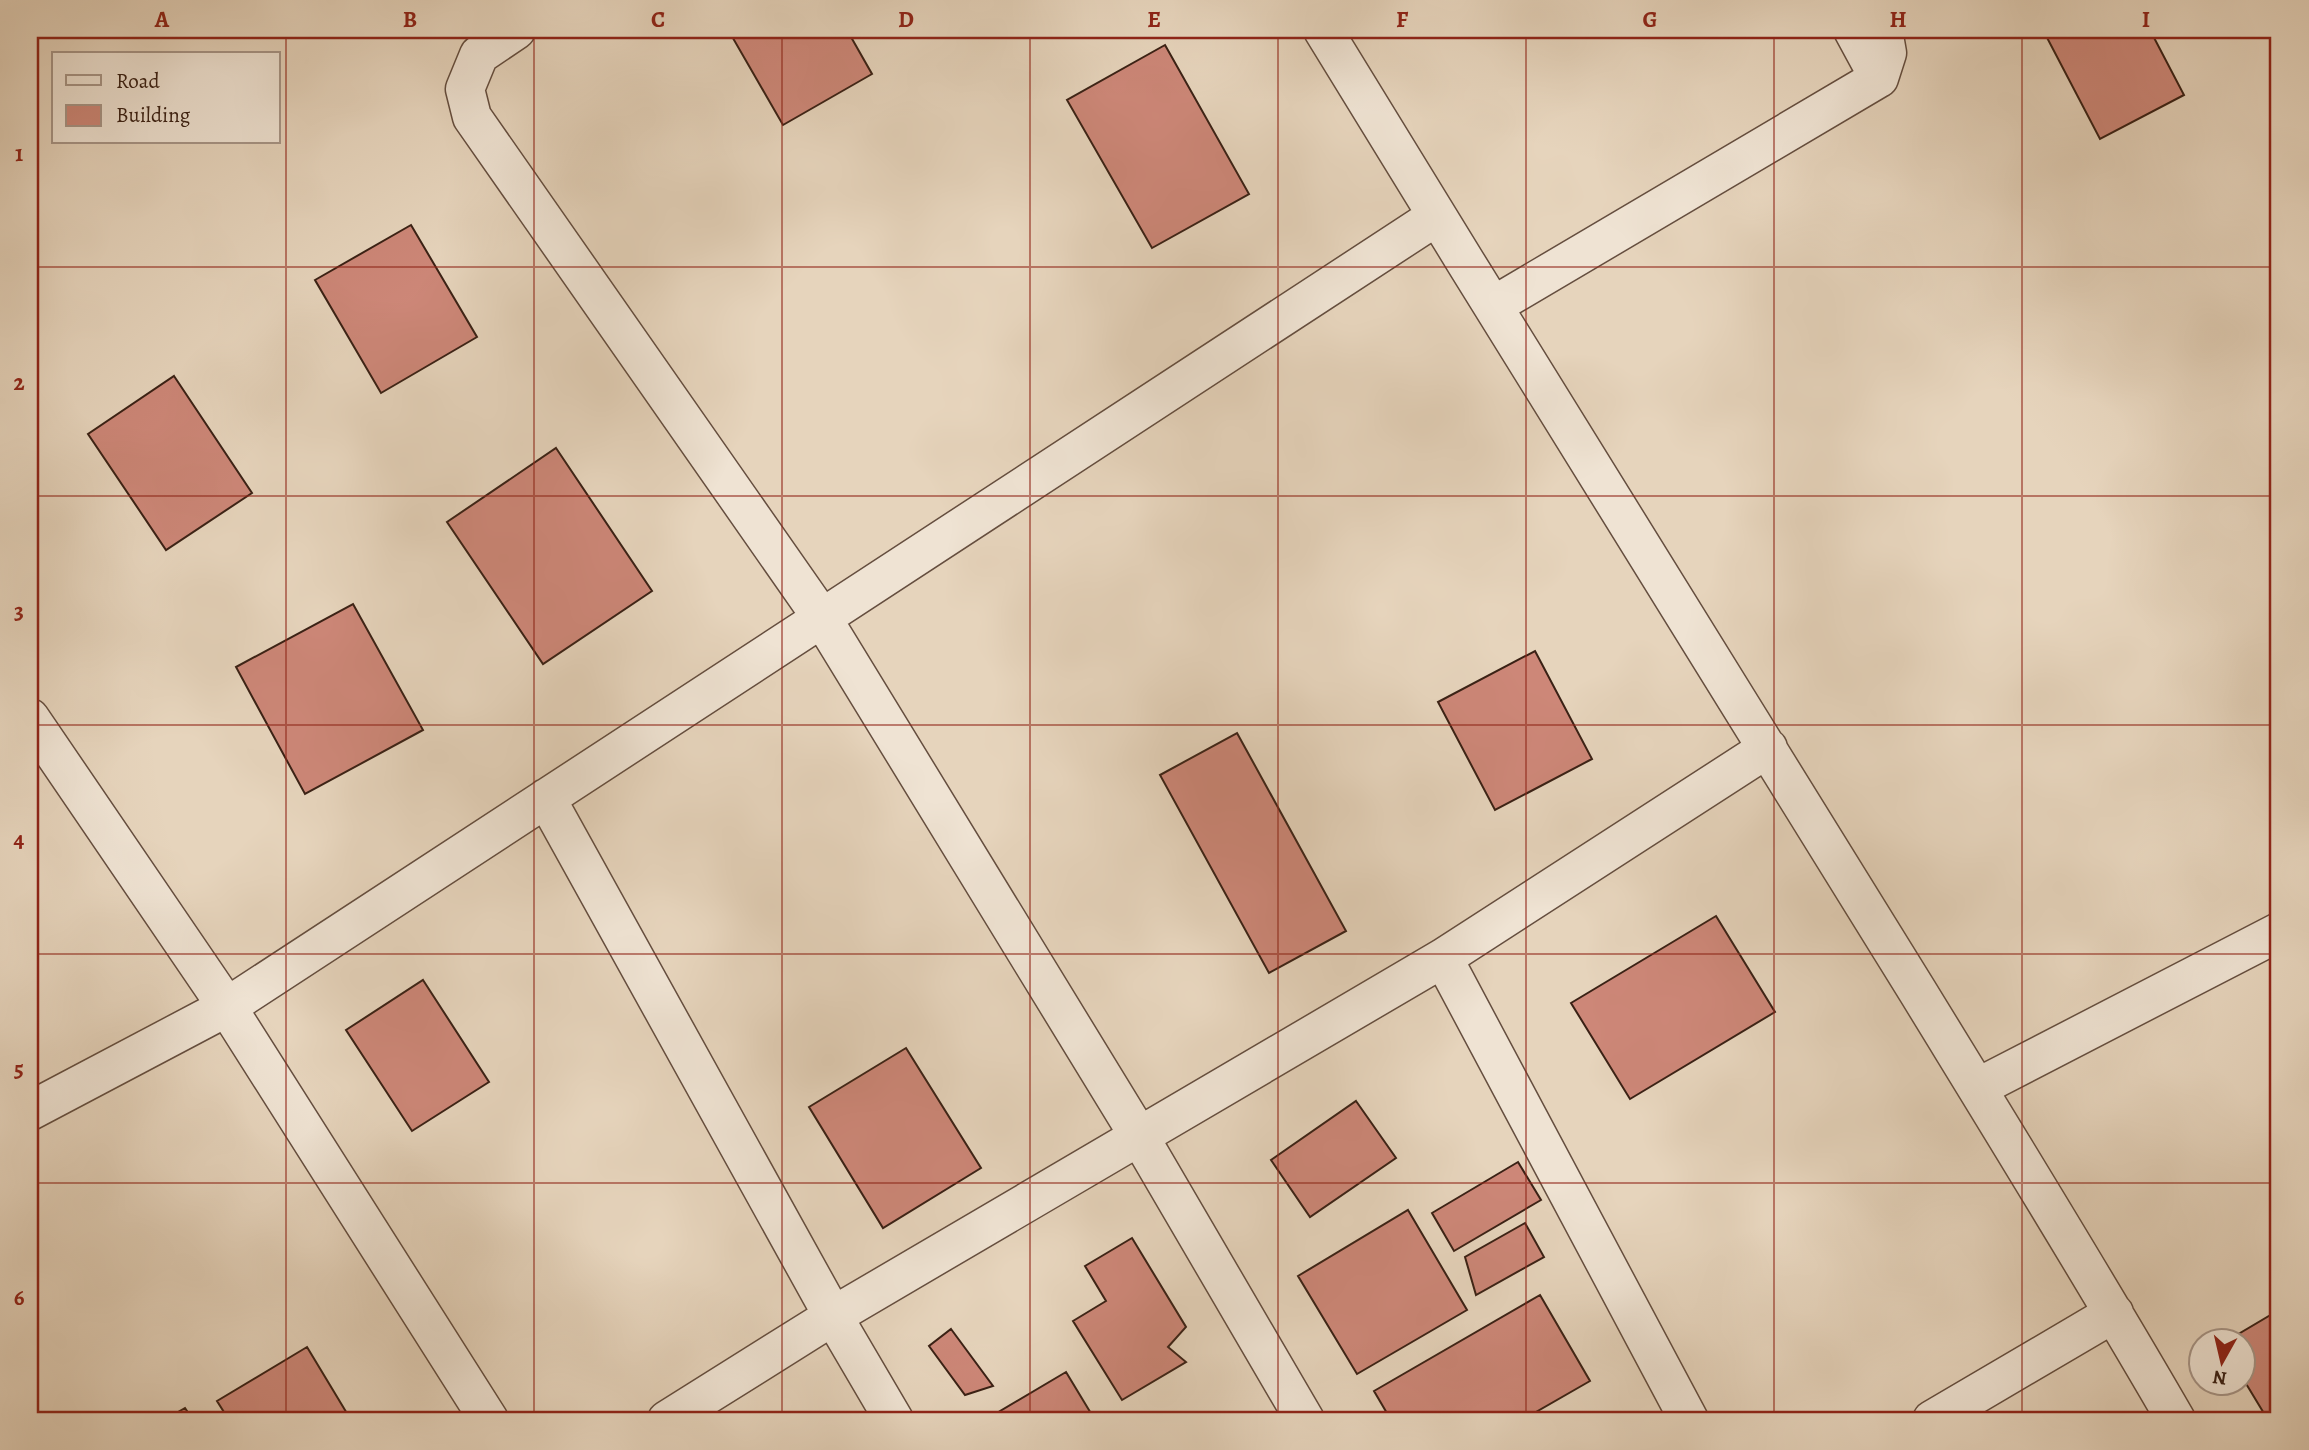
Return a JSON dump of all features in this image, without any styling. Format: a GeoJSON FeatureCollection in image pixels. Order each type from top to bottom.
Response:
{"type":"FeatureCollection","features":[{"type":"Feature","properties":{"kind":"street"},"geometry":{"type":"LineString","coordinates":[[516,30],[479,55],[465,89],[472,117],[822,618],[1139,1136],[1305,1420]]}},
{"type":"Feature","properties":{"kind":"street"},"geometry":{"type":"LineString","coordinates":[[1323,30],[1977,1088],[2115,1313],[2176,1420]]}},
{"type":"Feature","properties":{"kind":"street"},"geometry":{"type":"LineString","coordinates":[[1853,30],[1880,78]]}},
{"type":"Feature","properties":{"kind":"street"},"geometry":{"type":"LineString","coordinates":[[1493,306],[1880,78],[1887,53],[1883,30]]}},
{"type":"Feature","properties":{"kind":"street"},"geometry":{"type":"LineString","coordinates":[[30,1111],[228,1007],[1437,216]]}},
{"type":"Feature","properties":{"kind":"street"},"geometry":{"type":"LineString","coordinates":[[30,718],[228,1007],[489,1420]]}},
{"type":"Feature","properties":{"kind":"street"},"geometry":{"type":"LineString","coordinates":[[667,1420],[833,1316],[1443,958],[1768,748]]}},
{"type":"Feature","properties":{"kind":"street"},"geometry":{"type":"LineString","coordinates":[[546,799],[833,1316],[894,1420]]}},
{"type":"Feature","properties":{"kind":"street"},"geometry":{"type":"LineString","coordinates":[[1977,1088],[2279,932]]}},
{"type":"Feature","properties":{"kind":"street"},"geometry":{"type":"LineString","coordinates":[[1443,958],[1689,1420]]}},
{"type":"Feature","properties":{"kind":"street"},"geometry":{"type":"LineString","coordinates":[[1932,1420],[2115,1313]]}},
{"type":"Feature","properties":{"kind":"building"},"geometry":{"type":"Polygon","coordinates":[[[736,30],[847,30],[872,74],[783,125],[730,33],[736,30]]]}},
{"type":"Feature","properties":{"kind":"building"},"geometry":{"type":"Polygon","coordinates":[[[2043,30],[2150,30],[2184,95],[2100,139],[2043,30]]]}},
{"type":"Feature","properties":{"kind":"building"},"geometry":{"type":"Polygon","coordinates":[[[1165,45],[1249,194],[1152,248],[1067,100],[1165,45]]]}},
{"type":"Feature","properties":{"kind":"building"},"geometry":{"type":"Polygon","coordinates":[[[411,225],[477,337],[381,393],[315,280],[411,225]]]}},
{"type":"Feature","properties":{"kind":"building"},"geometry":{"type":"Polygon","coordinates":[[[174,376],[252,493],[166,550],[88,434],[174,376]]]}},
{"type":"Feature","properties":{"kind":"building"},"geometry":{"type":"Polygon","coordinates":[[[556,448],[652,591],[543,664],[447,522],[556,448]]]}},
{"type":"Feature","properties":{"kind":"building"},"geometry":{"type":"Polygon","coordinates":[[[353,604],[423,730],[305,794],[236,667],[353,604]]]}},
{"type":"Feature","properties":{"kind":"building"},"geometry":{"type":"Polygon","coordinates":[[[1535,651],[1592,759],[1495,810],[1438,702],[1535,651]]]}},
{"type":"Feature","properties":{"kind":"building"},"geometry":{"type":"Polygon","coordinates":[[[1237,733],[1346,931],[1269,973],[1160,775],[1237,733]]]}},
{"type":"Feature","properties":{"kind":"building"},"geometry":{"type":"Polygon","coordinates":[[[1716,916],[1775,1012],[1630,1099],[1571,1003],[1716,916]]]}},
{"type":"Feature","properties":{"kind":"building"},"geometry":{"type":"Polygon","coordinates":[[[423,980],[489,1082],[412,1131],[346,1030],[423,980]]]}},
{"type":"Feature","properties":{"kind":"building"},"geometry":{"type":"Polygon","coordinates":[[[906,1048],[981,1168],[883,1228],[809,1107],[906,1048]]]}},
{"type":"Feature","properties":{"kind":"building"},"geometry":{"type":"Polygon","coordinates":[[[1356,1101],[1396,1158],[1310,1217],[1271,1160],[1356,1101]]]}},
{"type":"Feature","properties":{"kind":"building"},"geometry":{"type":"Polygon","coordinates":[[[1518,1162],[1541,1200],[1454,1251],[1432,1213],[1518,1162]]]}},
{"type":"Feature","properties":{"kind":"building"},"geometry":{"type":"Polygon","coordinates":[[[1408,1210],[1467,1310],[1357,1374],[1298,1276],[1408,1210]]]}},
{"type":"Feature","properties":{"kind":"building"},"geometry":{"type":"Polygon","coordinates":[[[1525,1223],[1544,1257],[1476,1295],[1465,1257],[1525,1223]]]}},
{"type":"Feature","properties":{"kind":"building"},"geometry":{"type":"Polygon","coordinates":[[[1132,1238],[1186,1327],[1168,1347],[1186,1362],[1122,1400],[1073,1321],[1106,1301],[1085,1266],[1132,1238]]]}},
{"type":"Feature","properties":{"kind":"building"},"geometry":{"type":"Polygon","coordinates":[[[1540,1295],[1590,1381],[1522,1420],[1391,1420],[1374,1391],[1540,1295]]]}},
{"type":"Feature","properties":{"kind":"building"},"geometry":{"type":"Polygon","coordinates":[[[2279,1310],[2279,1420],[2268,1420],[2255,1398],[2256,1328],[2249,1328],[2279,1310]]]}},
{"type":"Feature","properties":{"kind":"building"},"geometry":{"type":"Polygon","coordinates":[[[951,1329],[993,1386],[965,1395],[929,1346],[951,1329]]]}},
{"type":"Feature","properties":{"kind":"building"},"geometry":{"type":"Polygon","coordinates":[[[307,1347],[351,1420],[229,1420],[217,1401],[307,1347]]]}},
{"type":"Feature","properties":{"kind":"building"},"geometry":{"type":"Polygon","coordinates":[[[1066,1372],[1095,1420],[985,1420],[1066,1372]]]}},
{"type":"Feature","properties":{"kind":"building"},"geometry":{"type":"Polygon","coordinates":[[[185,1408],[193,1420],[164,1420],[185,1408]]]}}]}
